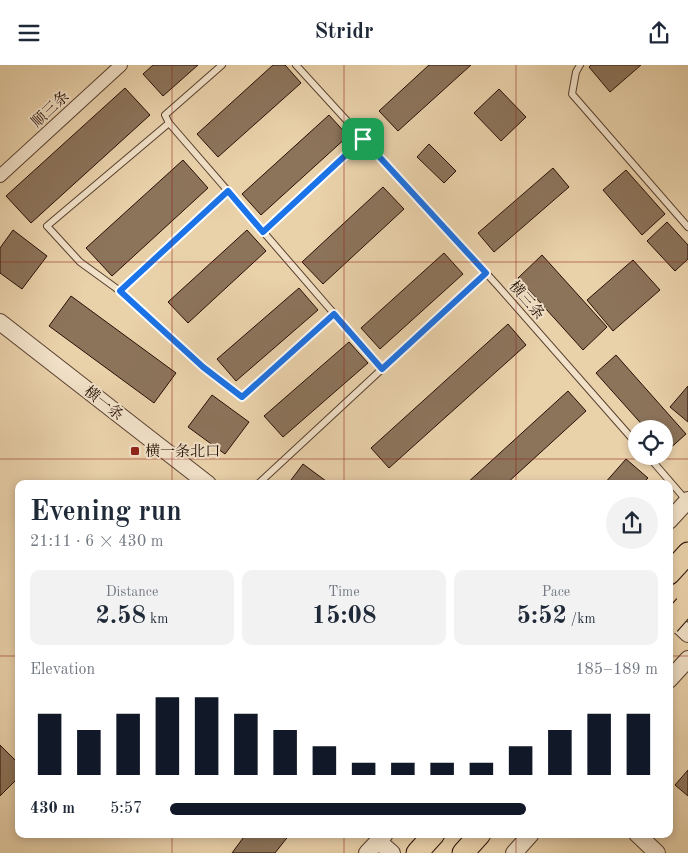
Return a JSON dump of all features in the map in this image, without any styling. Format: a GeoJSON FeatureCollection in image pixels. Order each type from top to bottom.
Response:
{"type":"FeatureCollection","features":[{"type":"Feature","properties":{"kind":"highway"},"geometry":{"type":"LineString","coordinates":[[673,570],[688,553]]}},
{"type":"Feature","properties":{"kind":"highway"},"geometry":{"type":"LineString","coordinates":[[673,619],[681,609]]}},
{"type":"Feature","properties":{"kind":"highway"},"geometry":{"type":"LineString","coordinates":[[416,853],[430,838]]}},
{"type":"Feature","properties":{"kind":"highway"},"geometry":{"type":"LineString","coordinates":[[463,853],[476,838]]}},
{"type":"Feature","properties":{"kind":"street","name":"顺三条"},"geometry":{"type":"LineString","coordinates":[[0,176],[121,65]]}},
{"type":"Feature","properties":{"kind":"street","name":"横一条"},"geometry":{"type":"LineString","coordinates":[[0,322],[203,480]]}},
{"type":"Feature","properties":{"kind":"street"},"geometry":{"type":"LineString","coordinates":[[673,517],[688,501]]}},
{"type":"Feature","properties":{"kind":"street"},"geometry":{"type":"LineString","coordinates":[[681,609],[688,633]]}},
{"type":"Feature","properties":{"kind":"street"},"geometry":{"type":"LineString","coordinates":[[673,676],[688,659]]}},
{"type":"Feature","properties":{"kind":"street"},"geometry":{"type":"LineString","coordinates":[[367,853],[381,838]]}},
{"type":"Feature","properties":{"kind":"street"},"geometry":{"type":"LineString","coordinates":[[383,838],[392,853]]}},
{"type":"Feature","properties":{"kind":"street"},"geometry":{"type":"LineString","coordinates":[[514,853],[527,838]]}},
{"type":"Feature","properties":{"kind":"street"},"geometry":{"type":"LineString","coordinates":[[641,838],[657,853]]}},
{"type":"Feature","properties":{"kind":"lane"},"geometry":{"type":"LineString","coordinates":[[222,65],[165,115],[169,123],[382,369]]}},
{"type":"Feature","properties":{"kind":"lane","name":"横三条"},"geometry":{"type":"LineString","coordinates":[[296,65],[486,273],[628,434]]}},
{"type":"Feature","properties":{"kind":"lane"},"geometry":{"type":"LineString","coordinates":[[580,65],[576,71],[572,94],[688,227]]}},
{"type":"Feature","properties":{"kind":"lane"},"geometry":{"type":"LineString","coordinates":[[169,123],[47,226],[80,262],[120,291],[203,367],[242,397],[334,314]]}},
{"type":"Feature","properties":{"kind":"lane"},"geometry":{"type":"LineString","coordinates":[[263,232],[363,139]]}},
{"type":"Feature","properties":{"kind":"lane"},"geometry":{"type":"LineString","coordinates":[[120,291],[228,191]]}},
{"type":"Feature","properties":{"kind":"lane"},"geometry":{"type":"LineString","coordinates":[[262,480],[486,273]]}},
{"type":"Feature","properties":{"kind":"lane"},"geometry":{"type":"LineString","coordinates":[[656,465],[669,480]]}},
{"type":"Feature","properties":{"kind":"lane"},"geometry":{"type":"LineString","coordinates":[[673,484],[688,501]]}},
{"type":"Feature","properties":{"kind":"building"},"geometry":{"type":"Polygon","coordinates":[[[153,65],[198,65],[163,96],[143,74],[153,65]]]}},
{"type":"Feature","properties":{"kind":"building"},"geometry":{"type":"Polygon","coordinates":[[[273,65],[285,65],[301,83],[218,157],[197,134],[273,65]]]}},
{"type":"Feature","properties":{"kind":"building"},"geometry":{"type":"Polygon","coordinates":[[[429,65],[471,65],[398,131],[379,111],[429,65]]]}},
{"type":"Feature","properties":{"kind":"building"},"geometry":{"type":"Polygon","coordinates":[[[591,65],[641,65],[610,92],[589,67],[591,65]]]}},
{"type":"Feature","properties":{"kind":"building"},"geometry":{"type":"Polygon","coordinates":[[[125,88],[150,115],[31,223],[6,196],[125,88]]]}},
{"type":"Feature","properties":{"kind":"building"},"geometry":{"type":"Polygon","coordinates":[[[499,89],[526,117],[501,141],[474,113],[499,89]]]}},
{"type":"Feature","properties":{"kind":"building"},"geometry":{"type":"Polygon","coordinates":[[[329,115],[348,136],[261,215],[242,194],[329,115]]]}},
{"type":"Feature","properties":{"kind":"building"},"geometry":{"type":"Polygon","coordinates":[[[429,144],[456,171],[444,183],[417,157],[429,144]]]}},
{"type":"Feature","properties":{"kind":"building"},"geometry":{"type":"Polygon","coordinates":[[[183,160],[208,188],[112,276],[86,248],[183,160]]]}},
{"type":"Feature","properties":{"kind":"building"},"geometry":{"type":"Polygon","coordinates":[[[553,168],[569,187],[494,252],[478,233],[553,168]]]}},
{"type":"Feature","properties":{"kind":"building"},"geometry":{"type":"Polygon","coordinates":[[[626,170],[665,214],[642,235],[603,190],[626,170]]]}},
{"type":"Feature","properties":{"kind":"building"},"geometry":{"type":"Polygon","coordinates":[[[383,187],[404,209],[323,284],[302,262],[383,187]]]}},
{"type":"Feature","properties":{"kind":"building"},"geometry":{"type":"Polygon","coordinates":[[[667,222],[688,245],[688,259],[675,271],[647,241],[667,222]]]}},
{"type":"Feature","properties":{"kind":"building"},"geometry":{"type":"Polygon","coordinates":[[[13,230],[47,256],[22,289],[0,273],[0,248],[13,230]]]}},
{"type":"Feature","properties":{"kind":"building"},"geometry":{"type":"Polygon","coordinates":[[[247,230],[266,251],[188,323],[168,302],[247,230]]]}},
{"type":"Feature","properties":{"kind":"building"},"geometry":{"type":"Polygon","coordinates":[[[444,253],[463,274],[380,349],[361,328],[444,253]]]}},
{"type":"Feature","properties":{"kind":"building"},"geometry":{"type":"Polygon","coordinates":[[[542,255],[607,327],[583,350],[518,278],[542,255]]]}},
{"type":"Feature","properties":{"kind":"building"},"geometry":{"type":"Polygon","coordinates":[[[633,260],[660,290],[613,331],[587,300],[633,260]]]}},
{"type":"Feature","properties":{"kind":"building"},"geometry":{"type":"Polygon","coordinates":[[[299,288],[318,310],[236,381],[217,359],[299,288]]]}},
{"type":"Feature","properties":{"kind":"building"},"geometry":{"type":"Polygon","coordinates":[[[71,296],[176,373],[154,403],[49,326],[71,296]]]}},
{"type":"Feature","properties":{"kind":"building"},"geometry":{"type":"Polygon","coordinates":[[[508,324],[526,345],[389,468],[371,448],[508,324]]]}},
{"type":"Feature","properties":{"kind":"building"},"geometry":{"type":"Polygon","coordinates":[[[349,342],[368,363],[283,437],[264,416],[349,342]]]}},
{"type":"Feature","properties":{"kind":"building"},"geometry":{"type":"Polygon","coordinates":[[[616,355],[686,434],[673,446],[673,420],[638,420],[596,373],[616,355]]]}},
{"type":"Feature","properties":{"kind":"building"},"geometry":{"type":"Polygon","coordinates":[[[688,386],[688,422],[670,407],[688,386]]]}},
{"type":"Feature","properties":{"kind":"building"},"geometry":{"type":"Polygon","coordinates":[[[568,391],[586,411],[510,480],[470,480],[568,391]]]}},
{"type":"Feature","properties":{"kind":"building"},"geometry":{"type":"Polygon","coordinates":[[[212,395],[249,422],[225,454],[188,427],[212,395]]]}},
{"type":"Feature","properties":{"kind":"building"},"geometry":{"type":"Polygon","coordinates":[[[626,459],[628,465],[633,465],[648,478],[646,480],[608,480],[626,459]]]}},
{"type":"Feature","properties":{"kind":"building"},"geometry":{"type":"Polygon","coordinates":[[[303,464],[325,480],[291,480],[303,464]]]}},
{"type":"Feature","properties":{"kind":"building"},"geometry":{"type":"Polygon","coordinates":[[[0,745],[15,760],[15,781],[0,796],[0,745]]]}},
{"type":"Feature","properties":{"kind":"building"},"geometry":{"type":"Polygon","coordinates":[[[688,770],[688,796],[675,785],[688,770]]]}},
{"type":"Feature","properties":{"kind":"building"},"geometry":{"type":"Polygon","coordinates":[[[243,838],[287,838],[275,853],[232,853],[243,838]]]}},
{"type":"Feature","properties":{"kind":"place","name":"横一条北口"},"geometry":{"type":"Point","coordinates":[135,451]}},
{"type":"Feature","properties":{"kind":"route"},"geometry":{"type":"LineString","coordinates":[[363,139],[486,273],[382,369],[334,314],[242,397],[203,367],[120,291],[228,191],[263,232],[363,139]]}}]}
